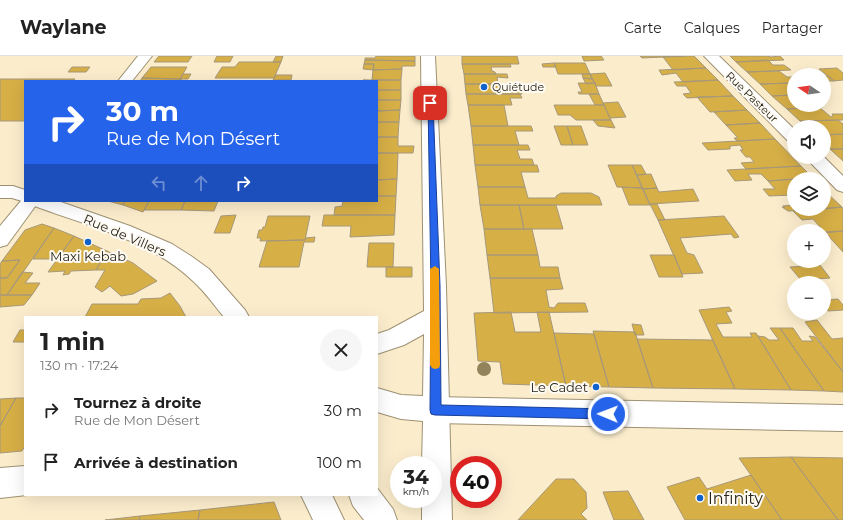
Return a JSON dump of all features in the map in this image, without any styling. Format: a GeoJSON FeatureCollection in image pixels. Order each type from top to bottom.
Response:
{"type":"FeatureCollection","features":[{"type":"Feature","properties":{"kind":"main road"},"geometry":{"type":"LineString","coordinates":[[126,80],[144,56]]}},
{"type":"Feature","properties":{"kind":"main road"},"geometry":{"type":"LineString","coordinates":[[428,56],[435,316],[437,520]]}},
{"type":"Feature","properties":{"kind":"main road","name":"Rue Pasteur"},"geometry":{"type":"LineString","coordinates":[[711,56],[787,131]]}},
{"type":"Feature","properties":{"kind":"main road"},"geometry":{"type":"LineString","coordinates":[[821,164],[843,186]]}},
{"type":"Feature","properties":{"kind":"main road"},"geometry":{"type":"LineString","coordinates":[[0,192],[13,192],[24,196]]}},
{"type":"Feature","properties":{"kind":"main road"},"geometry":{"type":"LineString","coordinates":[[0,240],[29,202]]}},
{"type":"Feature","properties":{"kind":"main road","name":"Rue de Villers"},"geometry":{"type":"LineString","coordinates":[[41,202],[110,226],[170,253],[200,275],[236,316]]}},
{"type":"Feature","properties":{"kind":"main road"},"geometry":{"type":"LineString","coordinates":[[378,344],[396,338],[435,316]]}},
{"type":"Feature","properties":{"kind":"main road"},"geometry":{"type":"LineString","coordinates":[[378,400],[401,408],[435,410],[843,418]]}},
{"type":"Feature","properties":{"kind":"main road"},"geometry":{"type":"LineString","coordinates":[[0,483],[24,481]]}},
{"type":"Feature","properties":{"kind":"main road"},"geometry":{"type":"LineString","coordinates":[[317,496],[329,520]]}},
{"type":"Feature","properties":{"kind":"main road"},"geometry":{"type":"LineString","coordinates":[[365,496],[382,520]]}},
{"type":"Feature","properties":{"kind":"building"},"geometry":{"type":"Polygon","coordinates":[[[159,56],[192,56],[188,62],[154,62],[159,56]]]}},
{"type":"Feature","properties":{"kind":"building"},"geometry":{"type":"Polygon","coordinates":[[[217,56],[233,56],[230,62],[214,62],[217,56]]]}},
{"type":"Feature","properties":{"kind":"building"},"geometry":{"type":"Polygon","coordinates":[[[276,56],[283,56],[281,62],[273,62],[276,56]]]}},
{"type":"Feature","properties":{"kind":"building"},"geometry":{"type":"Polygon","coordinates":[[[376,56],[415,56],[415,61],[365,60],[365,58],[375,58],[376,56]]]}},
{"type":"Feature","properties":{"kind":"building"},"geometry":{"type":"Polygon","coordinates":[[[462,56],[517,56],[519,64],[462,64],[462,56]]]}},
{"type":"Feature","properties":{"kind":"building"},"geometry":{"type":"Polygon","coordinates":[[[582,56],[601,56],[604,60],[584,61],[582,56]]]}},
{"type":"Feature","properties":{"kind":"building"},"geometry":{"type":"Polygon","coordinates":[[[640,56],[686,56],[642,58],[640,56]]]}},
{"type":"Feature","properties":{"kind":"building"},"geometry":{"type":"Polygon","coordinates":[[[694,56],[706,68],[673,70],[663,57],[694,56]]]}},
{"type":"Feature","properties":{"kind":"building"},"geometry":{"type":"Polygon","coordinates":[[[730,56],[780,56],[784,60],[736,62],[730,56]]]}},
{"type":"Feature","properties":{"kind":"building"},"geometry":{"type":"Polygon","coordinates":[[[365,60],[415,61],[415,66],[402,66],[402,69],[373,70],[374,64],[364,64],[365,60]]]}},
{"type":"Feature","properties":{"kind":"building"},"geometry":{"type":"Polygon","coordinates":[[[768,60],[773,65],[784,65],[788,68],[787,70],[747,72],[736,62],[768,60]]]}},
{"type":"Feature","properties":{"kind":"building"},"geometry":{"type":"Polygon","coordinates":[[[239,62],[281,62],[274,78],[215,78],[222,67],[235,67],[239,62]]]}},
{"type":"Feature","properties":{"kind":"building"},"geometry":{"type":"Polygon","coordinates":[[[554,63],[556,67],[543,67],[542,64],[554,63]]]}},
{"type":"Feature","properties":{"kind":"building"},"geometry":{"type":"Polygon","coordinates":[[[554,63],[585,63],[590,74],[558,74],[554,63]]]}},
{"type":"Feature","properties":{"kind":"building"},"geometry":{"type":"Polygon","coordinates":[[[364,64],[374,64],[373,70],[363,69],[364,64]]]}},
{"type":"Feature","properties":{"kind":"building"},"geometry":{"type":"Polygon","coordinates":[[[462,64],[510,64],[511,67],[491,67],[492,71],[496,74],[464,74],[462,64]]]}},
{"type":"Feature","properties":{"kind":"building"},"geometry":{"type":"Polygon","coordinates":[[[72,67],[90,67],[86,72],[68,72],[72,67]]]}},
{"type":"Feature","properties":{"kind":"building"},"geometry":{"type":"Polygon","coordinates":[[[151,67],[187,67],[180,79],[142,78],[151,67]]]}},
{"type":"Feature","properties":{"kind":"building"},"geometry":{"type":"Polygon","coordinates":[[[706,68],[718,80],[683,82],[676,73],[662,75],[659,70],[706,68]]]}},
{"type":"Feature","properties":{"kind":"building"},"geometry":{"type":"Polygon","coordinates":[[[831,68],[837,68],[843,73],[843,80],[834,81],[831,79],[831,68]]]}},
{"type":"Feature","properties":{"kind":"building"},"geometry":{"type":"Polygon","coordinates":[[[402,69],[401,80],[372,80],[373,70],[402,69]]]}},
{"type":"Feature","properties":{"kind":"building"},"geometry":{"type":"Polygon","coordinates":[[[779,71],[787,77],[787,83],[760,84],[747,72],[779,71]]]}},
{"type":"Feature","properties":{"kind":"building"},"geometry":{"type":"Polygon","coordinates":[[[605,73],[612,86],[596,86],[590,74],[605,73]]]}},
{"type":"Feature","properties":{"kind":"building"},"geometry":{"type":"Polygon","coordinates":[[[183,74],[191,74],[188,79],[180,79],[183,74]]]}},
{"type":"Feature","properties":{"kind":"building"},"geometry":{"type":"Polygon","coordinates":[[[464,74],[507,74],[508,78],[497,77],[498,84],[465,84],[464,74]]]}},
{"type":"Feature","properties":{"kind":"building"},"geometry":{"type":"Polygon","coordinates":[[[582,74],[590,74],[592,79],[583,78],[582,74]]]}},
{"type":"Feature","properties":{"kind":"building"},"geometry":{"type":"Polygon","coordinates":[[[276,75],[292,75],[291,80],[273,80],[276,75]]]}},
{"type":"Feature","properties":{"kind":"building"},"geometry":{"type":"Polygon","coordinates":[[[142,78],[182,79],[181,80],[141,80],[142,78]]]}},
{"type":"Feature","properties":{"kind":"building"},"geometry":{"type":"Polygon","coordinates":[[[583,78],[592,79],[595,83],[586,84],[583,78]]]}},
{"type":"Feature","properties":{"kind":"building"},"geometry":{"type":"Polygon","coordinates":[[[0,79],[75,79],[24,80],[24,121],[0,121],[0,79]]]}},
{"type":"Feature","properties":{"kind":"building"},"geometry":{"type":"Polygon","coordinates":[[[378,80],[401,80],[401,90],[378,90],[378,80]]]}},
{"type":"Feature","properties":{"kind":"building"},"geometry":{"type":"Polygon","coordinates":[[[718,80],[733,96],[687,98],[683,94],[691,93],[686,86],[677,86],[674,82],[718,80]]]}},
{"type":"Feature","properties":{"kind":"building"},"geometry":{"type":"Polygon","coordinates":[[[578,83],[595,83],[599,94],[579,94],[578,92],[582,92],[578,83]]]}},
{"type":"Feature","properties":{"kind":"building"},"geometry":{"type":"Polygon","coordinates":[[[787,83],[787,95],[772,96],[760,84],[787,83]]]}},
{"type":"Feature","properties":{"kind":"building","name":"Quiétude"},"geometry":{"type":"Polygon","coordinates":[[[465,84],[502,84],[504,91],[521,91],[522,94],[466,94],[465,84]]]}},
{"type":"Feature","properties":{"kind":"building"},"geometry":{"type":"Polygon","coordinates":[[[378,90],[401,90],[401,100],[378,100],[378,90]]]}},
{"type":"Feature","properties":{"kind":"building"},"geometry":{"type":"Polygon","coordinates":[[[466,94],[520,94],[522,98],[510,98],[512,105],[468,105],[466,94]]]}},
{"type":"Feature","properties":{"kind":"building"},"geometry":{"type":"Polygon","coordinates":[[[589,94],[599,94],[604,105],[595,105],[589,94]]]}},
{"type":"Feature","properties":{"kind":"building"},"geometry":{"type":"Polygon","coordinates":[[[787,95],[787,109],[772,96],[787,95]]]}},
{"type":"Feature","properties":{"kind":"building"},"geometry":{"type":"Polygon","coordinates":[[[733,96],[747,110],[710,112],[697,97],[733,96]]]}},
{"type":"Feature","properties":{"kind":"building"},"geometry":{"type":"Polygon","coordinates":[[[378,100],[401,100],[400,110],[378,111],[378,100]]]}},
{"type":"Feature","properties":{"kind":"building"},"geometry":{"type":"Polygon","coordinates":[[[618,102],[626,117],[610,118],[603,103],[618,102]]]}},
{"type":"Feature","properties":{"kind":"building"},"geometry":{"type":"Polygon","coordinates":[[[468,105],[504,105],[508,126],[471,126],[468,105]]]}},
{"type":"Feature","properties":{"kind":"building"},"geometry":{"type":"Polygon","coordinates":[[[554,105],[604,105],[611,120],[576,120],[570,115],[558,115],[554,105]]]}},
{"type":"Feature","properties":{"kind":"building"},"geometry":{"type":"Polygon","coordinates":[[[400,110],[399,122],[378,122],[378,111],[400,110]]]}},
{"type":"Feature","properties":{"kind":"building"},"geometry":{"type":"Polygon","coordinates":[[[747,110],[760,123],[726,125],[714,112],[747,110]]]}},
{"type":"Feature","properties":{"kind":"building"},"geometry":{"type":"Polygon","coordinates":[[[790,112],[825,112],[831,117],[833,116],[832,114],[843,114],[843,120],[799,120],[790,112]]]}},
{"type":"Feature","properties":{"kind":"building"},"geometry":{"type":"Polygon","coordinates":[[[593,120],[611,120],[615,128],[598,126],[593,120]]]}},
{"type":"Feature","properties":{"kind":"building"},"geometry":{"type":"Polygon","coordinates":[[[831,120],[838,120],[843,124],[843,134],[831,135],[831,120]]]}},
{"type":"Feature","properties":{"kind":"building"},"geometry":{"type":"Polygon","coordinates":[[[378,122],[399,122],[398,137],[378,137],[378,122]]]}},
{"type":"Feature","properties":{"kind":"building"},"geometry":{"type":"Polygon","coordinates":[[[760,123],[775,139],[737,141],[734,138],[738,138],[726,125],[760,123]]]}},
{"type":"Feature","properties":{"kind":"building"},"geometry":{"type":"Polygon","coordinates":[[[471,126],[531,126],[533,131],[515,131],[519,145],[473,145],[471,126]]]}},
{"type":"Feature","properties":{"kind":"building"},"geometry":{"type":"Polygon","coordinates":[[[554,126],[567,126],[573,145],[561,145],[554,126]]]}},
{"type":"Feature","properties":{"kind":"building"},"geometry":{"type":"Polygon","coordinates":[[[567,126],[581,126],[588,145],[573,145],[567,126]]]}},
{"type":"Feature","properties":{"kind":"building"},"geometry":{"type":"Polygon","coordinates":[[[843,134],[843,149],[831,149],[831,135],[843,134]]]}},
{"type":"Feature","properties":{"kind":"building"},"geometry":{"type":"Polygon","coordinates":[[[378,137],[398,137],[398,146],[414,146],[413,153],[378,153],[378,137]]]}},
{"type":"Feature","properties":{"kind":"building"},"geometry":{"type":"Polygon","coordinates":[[[775,139],[787,151],[787,164],[799,164],[801,166],[746,169],[741,163],[754,162],[750,157],[746,157],[740,150],[743,150],[740,145],[730,146],[730,149],[708,150],[702,143],[775,139]]]}},
{"type":"Feature","properties":{"kind":"building"},"geometry":{"type":"Polygon","coordinates":[[[473,145],[528,145],[530,150],[517,150],[520,159],[532,159],[534,165],[475,165],[473,145]]]}},
{"type":"Feature","properties":{"kind":"building"},"geometry":{"type":"Polygon","coordinates":[[[831,149],[843,149],[843,161],[831,150],[831,149]]]}},
{"type":"Feature","properties":{"kind":"building"},"geometry":{"type":"Polygon","coordinates":[[[378,153],[398,153],[397,179],[378,180],[378,153]]]}},
{"type":"Feature","properties":{"kind":"building"},"geometry":{"type":"Polygon","coordinates":[[[475,165],[537,165],[539,172],[521,172],[525,187],[478,187],[475,165]]]}},
{"type":"Feature","properties":{"kind":"building"},"geometry":{"type":"Polygon","coordinates":[[[608,165],[632,165],[642,188],[617,187],[608,165]]]}},
{"type":"Feature","properties":{"kind":"building"},"geometry":{"type":"Polygon","coordinates":[[[632,165],[641,165],[646,174],[637,175],[632,165]]]}},
{"type":"Feature","properties":{"kind":"building"},"geometry":{"type":"Polygon","coordinates":[[[801,166],[807,172],[787,172],[787,180],[768,181],[761,174],[748,174],[752,180],[735,181],[727,170],[801,166]]]}},
{"type":"Feature","properties":{"kind":"building"},"geometry":{"type":"Polygon","coordinates":[[[651,174],[657,188],[643,189],[637,175],[651,174]]]}},
{"type":"Feature","properties":{"kind":"building"},"geometry":{"type":"Polygon","coordinates":[[[397,179],[396,196],[378,196],[378,180],[397,179]]]}},
{"type":"Feature","properties":{"kind":"building"},"geometry":{"type":"Polygon","coordinates":[[[787,180],[787,195],[769,196],[763,189],[775,189],[768,181],[787,180]]]}},
{"type":"Feature","properties":{"kind":"building"},"geometry":{"type":"Polygon","coordinates":[[[478,187],[525,187],[528,198],[556,198],[556,196],[561,193],[591,193],[599,197],[602,205],[480,205],[478,187]]]}},
{"type":"Feature","properties":{"kind":"building"},"geometry":{"type":"Polygon","coordinates":[[[622,187],[642,188],[650,205],[629,205],[622,187]]]}},
{"type":"Feature","properties":{"kind":"building"},"geometry":{"type":"Polygon","coordinates":[[[657,188],[659,192],[693,189],[699,201],[650,204],[643,189],[657,188]]]}},
{"type":"Feature","properties":{"kind":"building"},"geometry":{"type":"Polygon","coordinates":[[[378,196],[396,196],[395,215],[334,215],[335,207],[342,206],[343,202],[378,202],[378,196]]]}},
{"type":"Feature","properties":{"kind":"building"},"geometry":{"type":"Polygon","coordinates":[[[831,197],[842,207],[831,208],[831,197]]]}},
{"type":"Feature","properties":{"kind":"building"},"geometry":{"type":"Polygon","coordinates":[[[112,202],[124,202],[123,205],[112,202]]]}},
{"type":"Feature","properties":{"kind":"building"},"geometry":{"type":"Polygon","coordinates":[[[124,202],[148,202],[143,212],[123,205],[124,202]]]}},
{"type":"Feature","properties":{"kind":"building"},"geometry":{"type":"Polygon","coordinates":[[[148,202],[185,202],[181,210],[144,210],[148,202]]]}},
{"type":"Feature","properties":{"kind":"building"},"geometry":{"type":"Polygon","coordinates":[[[185,202],[218,202],[214,211],[181,210],[185,202]]]}},
{"type":"Feature","properties":{"kind":"building"},"geometry":{"type":"Polygon","coordinates":[[[650,204],[657,204],[665,220],[658,220],[650,204]]]}},
{"type":"Feature","properties":{"kind":"building"},"geometry":{"type":"Polygon","coordinates":[[[480,205],[519,205],[524,229],[484,229],[480,205]]]}},
{"type":"Feature","properties":{"kind":"building"},"geometry":{"type":"Polygon","coordinates":[[[519,205],[556,205],[563,229],[524,229],[519,205]]]}},
{"type":"Feature","properties":{"kind":"building"},"geometry":{"type":"Polygon","coordinates":[[[783,206],[787,206],[787,210],[782,207],[785,207],[783,206]]]}},
{"type":"Feature","properties":{"kind":"building"},"geometry":{"type":"Polygon","coordinates":[[[842,207],[843,231],[831,232],[831,224],[817,224],[813,219],[802,220],[798,216],[831,216],[831,208],[842,207]]]}},
{"type":"Feature","properties":{"kind":"building"},"geometry":{"type":"Polygon","coordinates":[[[236,215],[230,233],[214,233],[221,216],[236,215]]]}},
{"type":"Feature","properties":{"kind":"building"},"geometry":{"type":"Polygon","coordinates":[[[324,215],[395,215],[394,235],[350,237],[351,226],[322,226],[324,215]]]}},
{"type":"Feature","properties":{"kind":"building"},"geometry":{"type":"Polygon","coordinates":[[[268,216],[310,216],[305,240],[260,241],[261,238],[257,238],[259,230],[262,230],[263,227],[265,227],[268,216]]]}},
{"type":"Feature","properties":{"kind":"building"},"geometry":{"type":"Polygon","coordinates":[[[724,216],[739,237],[734,238],[731,234],[680,238],[687,253],[694,255],[703,273],[682,274],[658,220],[724,216]]]}},
{"type":"Feature","properties":{"kind":"building"},"geometry":{"type":"Polygon","coordinates":[[[42,224],[54,228],[7,295],[0,295],[0,278],[7,278],[20,260],[2,261],[25,230],[42,224]]]}},
{"type":"Feature","properties":{"kind":"building"},"geometry":{"type":"Polygon","coordinates":[[[54,228],[74,236],[57,259],[33,259],[54,228]]]}},
{"type":"Feature","properties":{"kind":"building"},"geometry":{"type":"Polygon","coordinates":[[[484,229],[532,229],[538,255],[487,255],[484,229]]]}},
{"type":"Feature","properties":{"kind":"building"},"geometry":{"type":"Polygon","coordinates":[[[843,231],[843,252],[831,239],[831,232],[843,231]]]}},
{"type":"Feature","properties":{"kind":"building"},"geometry":{"type":"Polygon","coordinates":[[[74,236],[107,251],[96,270],[71,271],[69,274],[63,275],[65,271],[48,272],[74,236]]]}},
{"type":"Feature","properties":{"kind":"building"},"geometry":{"type":"Polygon","coordinates":[[[315,237],[314,242],[304,242],[299,267],[259,267],[267,241],[305,240],[306,238],[315,237]]]}},
{"type":"Feature","properties":{"kind":"building"},"geometry":{"type":"Polygon","coordinates":[[[369,243],[394,243],[393,267],[367,267],[369,243]]]}},
{"type":"Feature","properties":{"kind":"building"},"geometry":{"type":"Polygon","coordinates":[[[107,251],[133,263],[157,281],[133,294],[121,296],[110,286],[102,292],[95,287],[105,270],[96,270],[107,251]]]}},
{"type":"Feature","properties":{"kind":"building"},"geometry":{"type":"Polygon","coordinates":[[[487,255],[538,255],[540,267],[558,267],[560,278],[490,278],[487,255]]]}},
{"type":"Feature","properties":{"kind":"building"},"geometry":{"type":"Polygon","coordinates":[[[650,255],[674,255],[683,277],[659,277],[650,255]]]}},
{"type":"Feature","properties":{"kind":"building"},"geometry":{"type":"Polygon","coordinates":[[[20,260],[7,278],[0,278],[0,264],[2,261],[20,260]]]}},
{"type":"Feature","properties":{"kind":"building"},"geometry":{"type":"Polygon","coordinates":[[[386,267],[412,267],[412,277],[386,277],[386,267]]]}},
{"type":"Feature","properties":{"kind":"building"},"geometry":{"type":"Polygon","coordinates":[[[791,268],[822,268],[828,276],[798,276],[791,268]]]}},
{"type":"Feature","properties":{"kind":"building"},"geometry":{"type":"Polygon","coordinates":[[[22,272],[33,273],[25,283],[40,283],[32,295],[7,295],[22,272]]]}},
{"type":"Feature","properties":{"kind":"building"},"geometry":{"type":"Polygon","coordinates":[[[490,278],[560,278],[563,289],[546,290],[549,307],[554,308],[558,303],[585,303],[588,312],[494,313],[490,278]]]}},
{"type":"Feature","properties":{"kind":"building"},"geometry":{"type":"Polygon","coordinates":[[[170,293],[185,316],[86,316],[92,304],[138,304],[141,299],[161,298],[170,293]]]}},
{"type":"Feature","properties":{"kind":"building"},"geometry":{"type":"Polygon","coordinates":[[[0,295],[32,295],[24,305],[0,307],[0,295]]]}},
{"type":"Feature","properties":{"kind":"building"},"geometry":{"type":"Polygon","coordinates":[[[838,299],[843,305],[843,310],[831,311],[831,300],[838,299]]]}},
{"type":"Feature","properties":{"kind":"building"},"geometry":{"type":"Polygon","coordinates":[[[729,307],[732,311],[726,312],[732,323],[716,324],[723,337],[752,337],[750,333],[756,333],[791,390],[735,389],[699,310],[729,307]]]}},
{"type":"Feature","properties":{"kind":"building"},"geometry":{"type":"Polygon","coordinates":[[[511,312],[515,332],[541,332],[537,312],[549,312],[566,386],[503,384],[500,362],[478,361],[474,313],[511,312]]]}},
{"type":"Feature","properties":{"kind":"building"},"geometry":{"type":"Polygon","coordinates":[[[817,320],[832,339],[843,338],[843,372],[805,322],[817,320]]]}},
{"type":"Feature","properties":{"kind":"building"},"geometry":{"type":"Polygon","coordinates":[[[632,324],[641,325],[644,335],[635,335],[632,324]]]}},
{"type":"Feature","properties":{"kind":"building"},"geometry":{"type":"Polygon","coordinates":[[[770,328],[780,328],[824,391],[791,390],[758,336],[765,337],[769,340],[779,340],[770,328]]]}},
{"type":"Feature","properties":{"kind":"building"},"geometry":{"type":"Polygon","coordinates":[[[780,328],[793,328],[802,341],[813,341],[809,336],[815,337],[843,372],[843,392],[824,391],[780,328]]]}},
{"type":"Feature","properties":{"kind":"building"},"geometry":{"type":"Polygon","coordinates":[[[20,330],[24,330],[24,342],[13,342],[20,330]]]}},
{"type":"Feature","properties":{"kind":"building"},"geometry":{"type":"Polygon","coordinates":[[[593,331],[635,332],[653,388],[609,387],[593,331]]]}},
{"type":"Feature","properties":{"kind":"building"},"geometry":{"type":"Polygon","coordinates":[[[554,333],[594,334],[609,387],[566,386],[554,333]]]}},
{"type":"Feature","properties":{"kind":"building"},"geometry":{"type":"Polygon","coordinates":[[[637,339],[713,340],[735,389],[653,388],[637,339]]]}},
{"type":"Feature","properties":{"kind":"building"},"geometry":{"type":"Polygon","coordinates":[[[16,398],[24,398],[24,448],[22,451],[0,453],[0,426],[16,398]]]}},
{"type":"Feature","properties":{"kind":"building"},"geometry":{"type":"Polygon","coordinates":[[[16,398],[0,426],[0,399],[16,398]]]}},
{"type":"Feature","properties":{"kind":"building"},"geometry":{"type":"Polygon","coordinates":[[[791,457],[838,520],[782,520],[739,458],[791,457]]]}},
{"type":"Feature","properties":{"kind":"building"},"geometry":{"type":"Polygon","coordinates":[[[791,457],[843,458],[843,520],[838,520],[791,457]]]}},
{"type":"Feature","properties":{"kind":"building"},"geometry":{"type":"Polygon","coordinates":[[[751,475],[782,520],[685,520],[667,487],[699,477],[707,489],[751,475]]]}},
{"type":"Feature","properties":{"kind":"building"},"geometry":{"type":"Polygon","coordinates":[[[556,479],[574,479],[586,492],[587,508],[581,514],[587,520],[518,520],[556,479]]]}},
{"type":"Feature","properties":{"kind":"building"},"geometry":{"type":"Polygon","coordinates":[[[628,491],[644,520],[614,520],[603,492],[628,491]]]}},
{"type":"Feature","properties":{"kind":"building"},"geometry":{"type":"Polygon","coordinates":[[[274,502],[281,520],[198,520],[200,510],[274,502]]]}},
{"type":"Feature","properties":{"kind":"building"},"geometry":{"type":"Polygon","coordinates":[[[200,510],[198,520],[139,520],[140,516],[200,510]]]}},
{"type":"Feature","properties":{"kind":"building"},"geometry":{"type":"Polygon","coordinates":[[[140,516],[139,520],[105,520],[140,516]]]}},
{"type":"Feature","properties":{"kind":"slow traffic"},"geometry":{"type":"LineString","coordinates":[[435,269],[435,365]]}},
{"type":"Feature","properties":{"kind":"place","name":"Quiétude"},"geometry":{"type":"Point","coordinates":[484,87]}},
{"type":"Feature","properties":{"kind":"place","name":"Maxi Kebab"},"geometry":{"type":"Point","coordinates":[88,242]}},
{"type":"Feature","properties":{"kind":"place","name":"Le Cadet"},"geometry":{"type":"Point","coordinates":[596,387]}},
{"type":"Feature","properties":{"kind":"place","name":"Infinity"},"geometry":{"type":"Point","coordinates":[700,498]}},
{"type":"Feature","properties":{"kind":"route"},"geometry":{"type":"LineString","coordinates":[[430,103],[435,286],[435,410],[608,414]]}}]}
